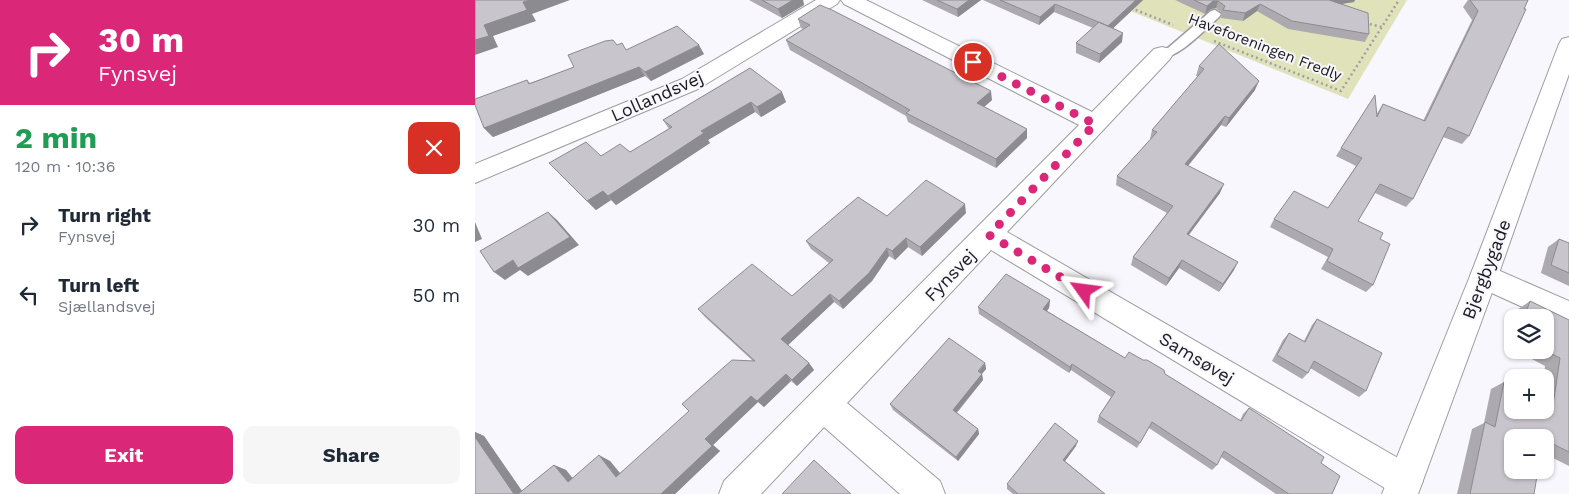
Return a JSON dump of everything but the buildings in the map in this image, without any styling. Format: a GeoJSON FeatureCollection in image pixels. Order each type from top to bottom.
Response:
{"type":"FeatureCollection","features":[{"type":"Feature","properties":{"kind":"street","name":"Lollandsvej"},"geometry":{"type":"LineString","coordinates":[[475,174],[690,84],[830,0]]}},
{"type":"Feature","properties":{"kind":"street"},"geometry":{"type":"LineString","coordinates":[[851,0],[1095,124]]}},
{"type":"Feature","properties":{"kind":"street","name":"Fynsvej"},"geometry":{"type":"LineString","coordinates":[[737,494],[1162,54]]}},
{"type":"Feature","properties":{"kind":"street","name":"Bjergbygade"},"geometry":{"type":"LineString","coordinates":[[1403,487],[1566,61]]}},
{"type":"Feature","properties":{"kind":"street","name":"Samsøvej"},"geometry":{"type":"LineString","coordinates":[[989,235],[1403,487]]}},
{"type":"Feature","properties":{"kind":"street"},"geometry":{"type":"LineString","coordinates":[[1484,276],[1569,315]]}},
{"type":"Feature","properties":{"kind":"street"},"geometry":{"type":"LineString","coordinates":[[824,404],[927,494]]}},
{"type":"Feature","properties":{"kind":"lane"},"geometry":{"type":"LineString","coordinates":[[1162,54],[1172,51],[1215,14]]}},
{"type":"Feature","properties":{"kind":"path","name":"Haveforeningen Fredly"},"geometry":{"type":"LineString","coordinates":[[1130,7],[1341,91],[1399,0]]}},
{"type":"Feature","properties":{"kind":"path"},"geometry":{"type":"LineString","coordinates":[[1356,22],[1382,27]]}},
{"type":"Feature","properties":{"kind":"green space"},"geometry":{"type":"Polygon","coordinates":[[[1103,0],[1407,0],[1348,99],[1103,0]]]}},
{"type":"Feature","properties":{"kind":"route"},"geometry":{"type":"LineString","coordinates":[[973,62],[1095,124],[989,235],[1084,291]]}}]}
